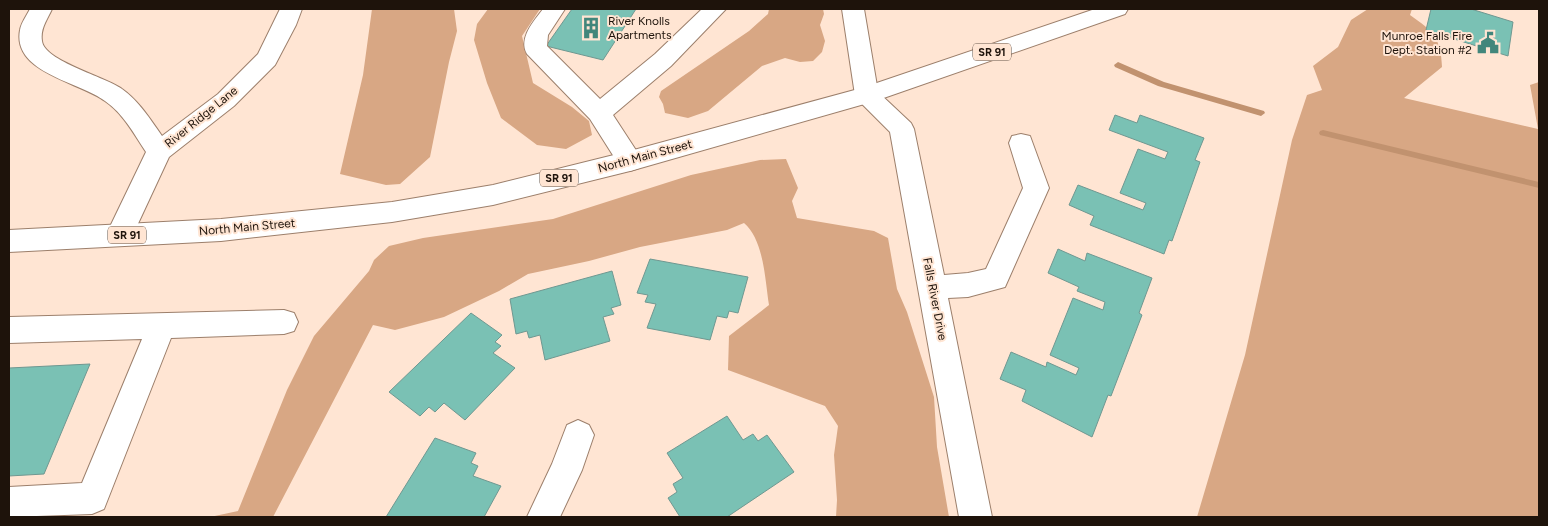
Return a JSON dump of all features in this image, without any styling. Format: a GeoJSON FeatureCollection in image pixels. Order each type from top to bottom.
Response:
{"type":"FeatureCollection","features":[{"type":"Feature","properties":{"kind":"street","name":"River Ridge Lane"},"geometry":{"type":"LineString","coordinates":[[41,9],[26,28],[23,39],[25,49],[45,65],[103,87],[116,96],[159,151]]}},
{"type":"Feature","properties":{"kind":"street","name":"River Ridge Lane"},"geometry":{"type":"LineString","coordinates":[[119,235],[159,151],[226,100],[267,59],[286,25],[291,9]]}},
{"type":"Feature","properties":{"kind":"street"},"geometry":{"type":"LineString","coordinates":[[554,9],[537,34],[535,48],[599,114],[630,161]]}},
{"type":"Feature","properties":{"kind":"street"},"geometry":{"type":"LineString","coordinates":[[599,114],[663,60],[715,9]]}},
{"type":"Feature","properties":{"kind":"street"},"geometry":{"type":"LineString","coordinates":[[853,9],[867,95]]}},
{"type":"Feature","properties":{"kind":"street","name":"North Main Street"},"geometry":{"type":"LineString","coordinates":[[9,241],[221,230],[392,212],[493,195],[630,161],[867,95],[1116,9]]}},
{"type":"Feature","properties":{"kind":"street","name":"Falls River Drive"},"geometry":{"type":"LineString","coordinates":[[867,95],[902,129],[976,517]]}},
{"type":"Feature","properties":{"kind":"street"},"geometry":{"type":"LineString","coordinates":[[933,287],[968,285],[995,279],[1036,188],[1021,143]]}},
{"type":"Feature","properties":{"kind":"street"},"geometry":{"type":"LineString","coordinates":[[9,330],[284,322]]}},
{"type":"Feature","properties":{"kind":"street"},"geometry":{"type":"LineString","coordinates":[[9,503],[92,498],[162,325]]}},
{"type":"Feature","properties":{"kind":"street"},"geometry":{"type":"LineString","coordinates":[[543,517],[566,470],[578,435]]}},
{"type":"Feature","properties":{"kind":"shaded area"},"geometry":{"type":"Polygon","coordinates":[[[372,9],[454,9],[457,31],[430,157],[400,184],[386,185],[340,174],[363,75],[372,9]]]}},
{"type":"Feature","properties":{"kind":"shaded area"},"geometry":{"type":"Polygon","coordinates":[[[488,9],[540,9],[522,36],[533,83],[572,107],[589,121],[592,135],[566,149],[537,145],[501,118],[487,83],[474,40],[477,24],[488,9]]]}},
{"type":"Feature","properties":{"kind":"shaded area"},"geometry":{"type":"Polygon","coordinates":[[[769,9],[823,9],[824,14],[820,25],[825,41],[822,52],[813,61],[800,62],[785,58],[762,66],[708,111],[688,118],[665,113],[659,97],[661,91],[749,31],[768,14],[769,9]]]}},
{"type":"Feature","properties":{"kind":"shaded area"},"geometry":{"type":"Polygon","coordinates":[[[1368,9],[1412,9],[1410,15],[1425,26],[1438,42],[1442,67],[1404,98],[1538,129],[1530,85],[1539,82],[1539,517],[1197,517],[1245,355],[1292,140],[1307,95],[1322,90],[1313,66],[1338,47],[1351,20],[1368,9]]]}},
{"type":"Feature","properties":{"kind":"shaded area"},"geometry":{"type":"Polygon","coordinates":[[[786,159],[798,188],[792,201],[797,218],[874,231],[888,238],[897,289],[907,312],[934,397],[937,447],[949,517],[836,517],[837,500],[834,455],[838,426],[825,406],[728,370],[729,336],[769,305],[760,250],[751,230],[744,223],[727,230],[640,247],[589,261],[528,274],[499,291],[444,317],[395,330],[373,325],[273,517],[210,517],[238,511],[287,390],[314,336],[369,271],[374,260],[389,246],[423,238],[553,219],[691,175],[760,160],[786,159]]]}},
{"type":"Feature","properties":{"kind":"building","name":"River Knolls Apartments"},"geometry":{"type":"Polygon","coordinates":[[[572,9],[636,9],[603,60],[546,46],[572,9]]]}},
{"type":"Feature","properties":{"kind":"building","name":"Munroe Falls Fire Dept. Station #2"},"geometry":{"type":"Polygon","coordinates":[[[1431,9],[1471,9],[1513,22],[1508,56],[1426,30],[1431,9]]]}},
{"type":"Feature","properties":{"kind":"building"},"geometry":{"type":"Polygon","coordinates":[[[1115,115],[1137,123],[1140,115],[1204,138],[1195,160],[1200,162],[1172,241],[1169,240],[1164,254],[1090,225],[1094,216],[1069,205],[1078,185],[1143,210],[1146,203],[1120,193],[1138,149],[1165,159],[1168,152],[1109,130],[1115,115]]]}},
{"type":"Feature","properties":{"kind":"building"},"geometry":{"type":"Polygon","coordinates":[[[1058,249],[1085,261],[1087,253],[1152,278],[1139,313],[1142,315],[1111,396],[1108,395],[1092,437],[1022,401],[1026,390],[1000,379],[1011,352],[1046,367],[1047,362],[1076,375],[1079,368],[1050,355],[1073,298],[1103,310],[1105,302],[1077,291],[1079,287],[1048,273],[1058,249]]]}},
{"type":"Feature","properties":{"kind":"building"},"geometry":{"type":"Polygon","coordinates":[[[650,259],[748,277],[738,313],[729,311],[727,318],[717,316],[710,340],[647,328],[656,304],[645,302],[648,295],[637,293],[650,259]]]}},
{"type":"Feature","properties":{"kind":"building"},"geometry":{"type":"Polygon","coordinates":[[[612,271],[621,305],[611,308],[614,314],[603,317],[610,341],[545,360],[540,335],[529,338],[527,331],[516,334],[510,299],[612,271]]]}},
{"type":"Feature","properties":{"kind":"building"},"geometry":{"type":"Polygon","coordinates":[[[471,313],[502,335],[495,342],[501,346],[493,353],[515,368],[465,420],[444,403],[435,412],[429,407],[420,416],[389,392],[471,313]]]}},
{"type":"Feature","properties":{"kind":"building"},"geometry":{"type":"Polygon","coordinates":[[[90,364],[44,474],[9,476],[9,368],[90,364]]]}},
{"type":"Feature","properties":{"kind":"building"},"geometry":{"type":"Polygon","coordinates":[[[727,416],[743,440],[753,434],[758,441],[767,435],[794,472],[727,517],[680,517],[668,498],[677,492],[673,484],[683,478],[667,453],[727,416]]]}},
{"type":"Feature","properties":{"kind":"building"},"geometry":{"type":"Polygon","coordinates":[[[435,438],[476,453],[471,463],[478,466],[473,476],[501,486],[484,517],[386,517],[435,438]]]}},
{"type":"Feature","properties":{"kind":"waterway"},"geometry":{"type":"LineString","coordinates":[[1118,65],[1161,84],[1261,113]]}},
{"type":"Feature","properties":{"kind":"waterway"},"geometry":{"type":"LineString","coordinates":[[1323,133],[1539,185]]}},
{"type":"Feature","properties":{"kind":"place","name":"River Knolls Apartments"},"geometry":{"type":"Point","coordinates":[591,28]}},
{"type":"Feature","properties":{"kind":"place","name":"Munroe Falls Fire Dept. Station #2"},"geometry":{"type":"Point","coordinates":[1488,43]}}]}
